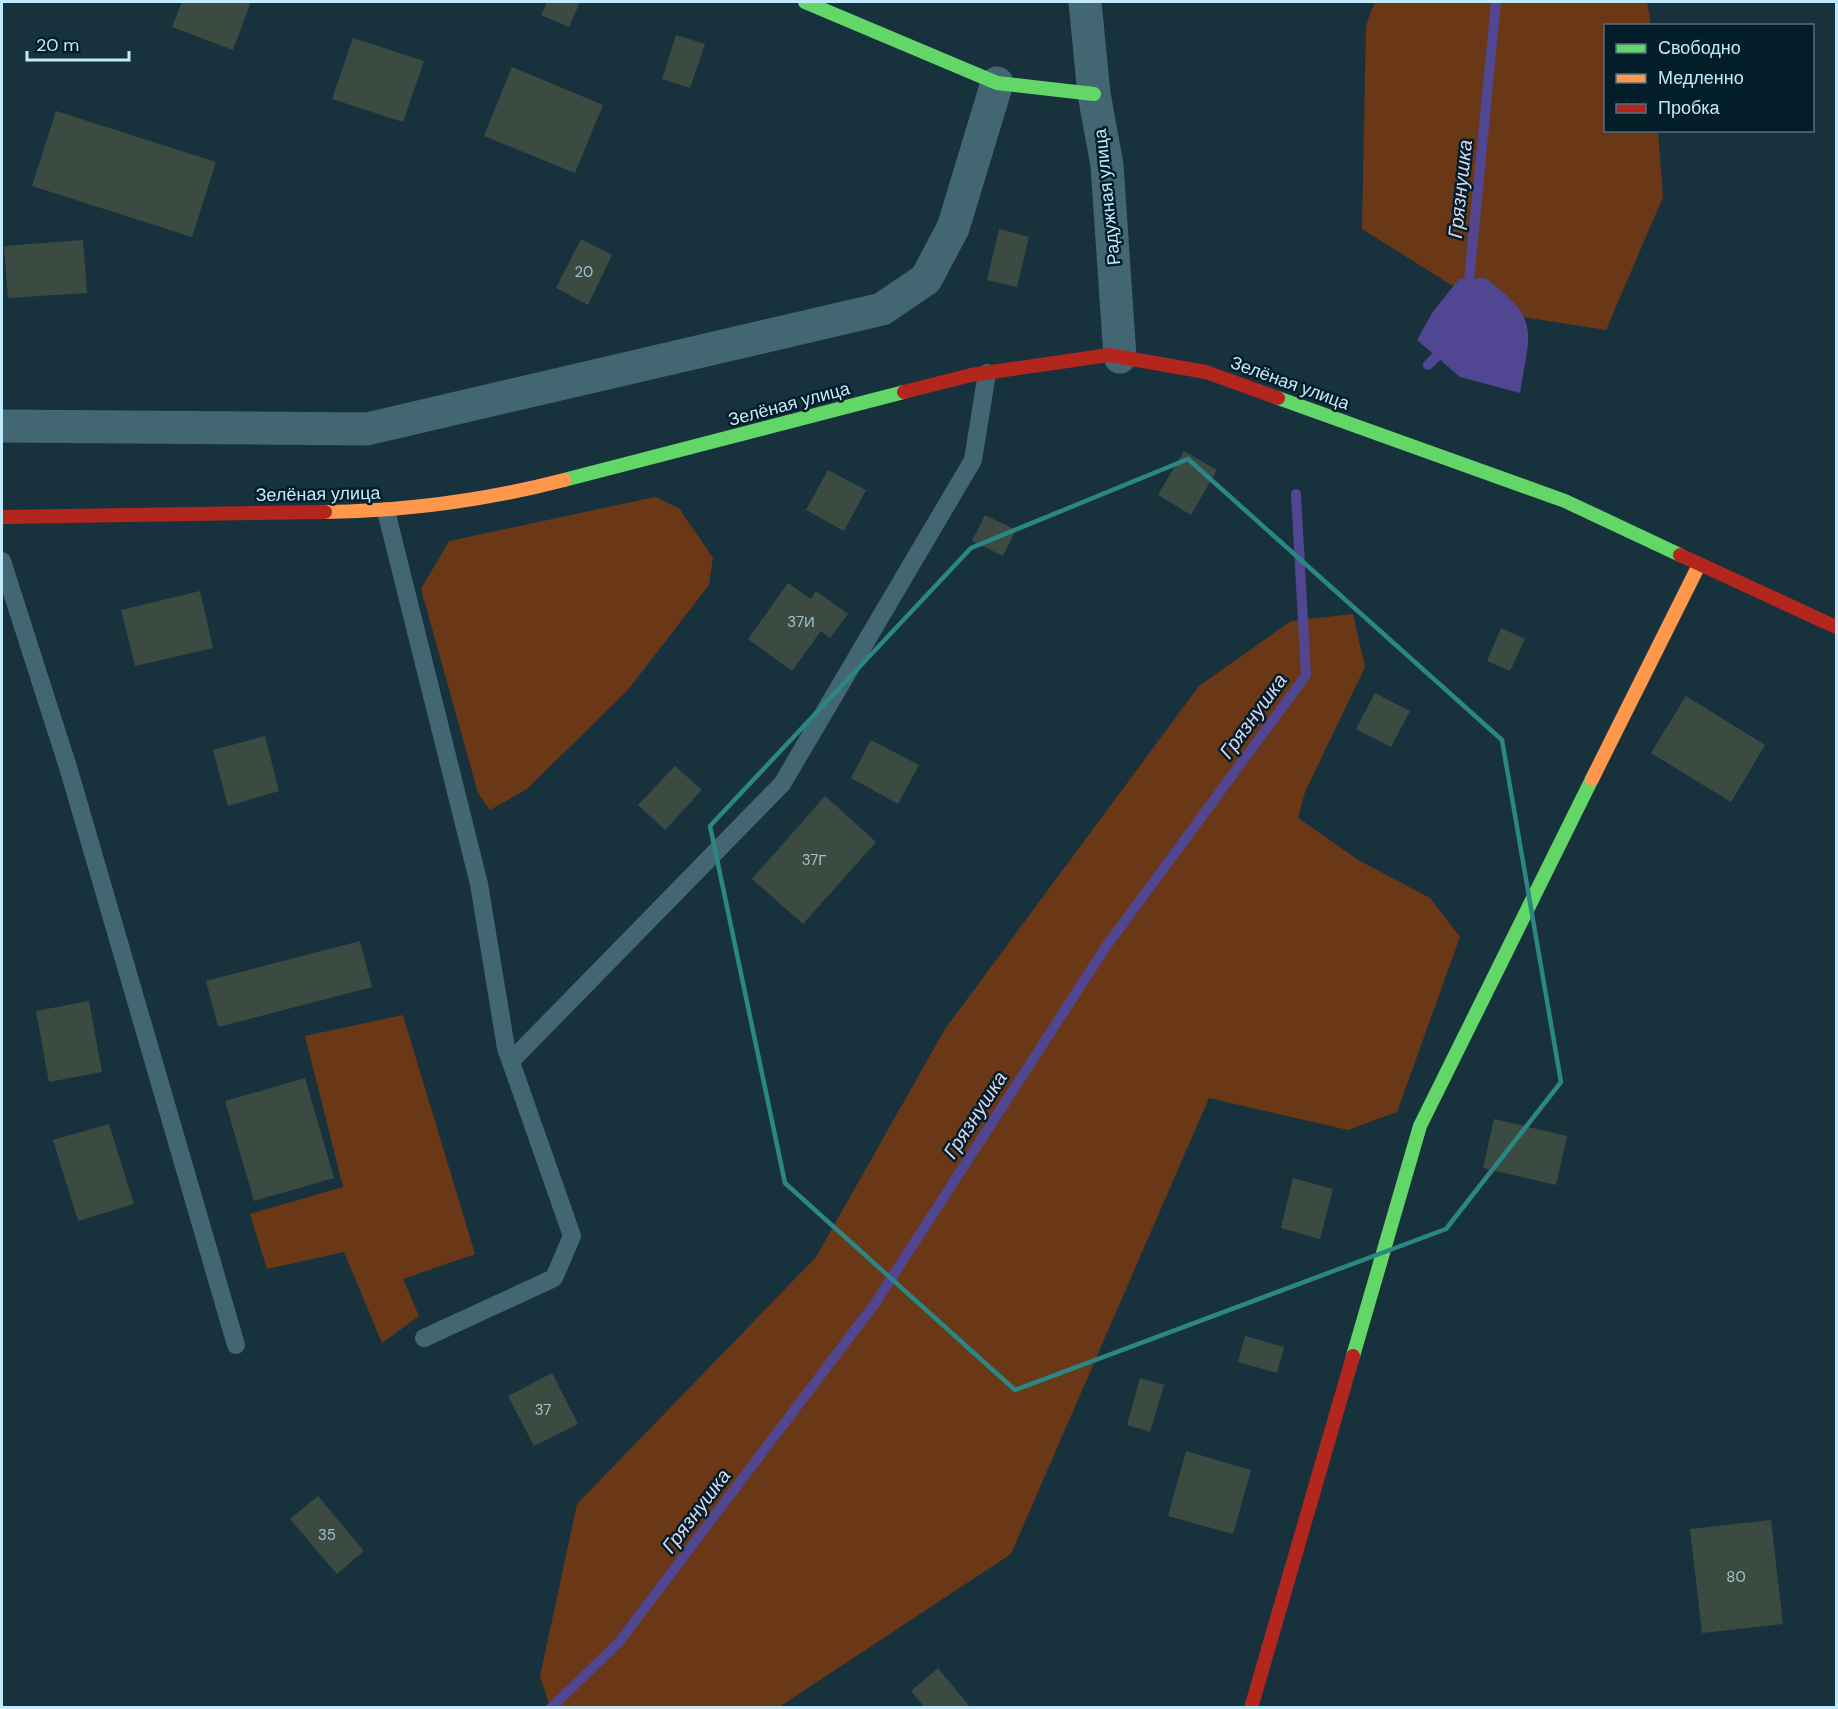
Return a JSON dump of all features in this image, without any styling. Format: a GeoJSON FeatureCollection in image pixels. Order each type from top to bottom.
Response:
{"type":"FeatureCollection","features":[{"type":"Feature","properties":{"kind":"street"},"geometry":{"type":"LineString","coordinates":[[805,2],[997,82],[1094,94]]}},
{"type":"Feature","properties":{"kind":"street","name":"Радужная улица"},"geometry":{"type":"LineString","coordinates":[[1085,2],[1094,94],[1107,165],[1120,357]]}},
{"type":"Feature","properties":{"kind":"street"},"geometry":{"type":"LineString","coordinates":[[2,426],[367,429],[882,309],[926,279],[952,228],[997,82]]}},
{"type":"Feature","properties":{"kind":"street","name":"Зелёная улица"},"geometry":{"type":"LineString","coordinates":[[2,517],[386,511],[539,487],[987,373],[1109,355],[1206,372],[1565,501],[1836,627]]}},
{"type":"Feature","properties":{"kind":"street"},"geometry":{"type":"LineString","coordinates":[[1251,1707],[1420,1126],[1699,565]]}},
{"type":"Feature","properties":{"kind":"lane"},"geometry":{"type":"LineString","coordinates":[[511,1061],[782,784],[973,460],[987,373]]}},
{"type":"Feature","properties":{"kind":"lane"},"geometry":{"type":"LineString","coordinates":[[386,511],[479,884],[506,1048],[572,1236],[554,1278],[424,1338]]}},
{"type":"Feature","properties":{"kind":"lane"},"geometry":{"type":"LineString","coordinates":[[2,561],[68,767],[236,1345]]}},
{"type":"Feature","properties":{"kind":"highlighted area"},"geometry":{"type":"Polygon","coordinates":[[[1188,459],[1502,740],[1561,1082],[1446,1229],[1015,1390],[785,1183],[710,826],[971,548],[1188,459]]]}},
{"type":"Feature","properties":{"kind":"shaded area"},"geometry":{"type":"Polygon","coordinates":[[[1375,2],[1647,2],[1651,24],[1604,24],[1604,132],[1658,132],[1663,197],[1606,330],[1496,313],[1362,229],[1366,25],[1375,2]]]}},
{"type":"Feature","properties":{"kind":"shaded area"},"geometry":{"type":"Polygon","coordinates":[[[1485,278],[1516,304],[1527,327],[1527,354],[1520,393],[1460,377],[1417,340],[1432,313],[1459,279],[1485,278]]]}},
{"type":"Feature","properties":{"kind":"shaded area"},"geometry":{"type":"Polygon","coordinates":[[[655,497],[679,508],[713,558],[709,585],[627,691],[527,789],[490,810],[478,793],[421,589],[449,541],[655,497]]]}},
{"type":"Feature","properties":{"kind":"shaded area"},"geometry":{"type":"Polygon","coordinates":[[[1353,614],[1365,667],[1305,792],[1298,818],[1360,861],[1430,898],[1460,937],[1397,1112],[1348,1130],[1209,1098],[1011,1554],[779,1707],[550,1707],[540,1676],[577,1504],[816,1257],[945,1029],[1199,686],[1291,621],[1353,614]]]}},
{"type":"Feature","properties":{"kind":"shaded area"},"geometry":{"type":"Polygon","coordinates":[[[403,1015],[475,1254],[403,1279],[419,1316],[382,1343],[344,1252],[267,1269],[250,1214],[343,1187],[305,1036],[403,1015]]]}},
{"type":"Feature","properties":{"kind":"building"},"geometry":{"type":"Polygon","coordinates":[[[182,2],[251,2],[233,50],[172,27],[182,2]]]}},
{"type":"Feature","properties":{"kind":"building"},"geometry":{"type":"Polygon","coordinates":[[[547,2],[580,2],[569,27],[541,15],[547,2]]]}},
{"type":"Feature","properties":{"kind":"building"},"geometry":{"type":"Polygon","coordinates":[[[676,35],[705,44],[690,88],[662,79],[676,35]]]}},
{"type":"Feature","properties":{"kind":"building"},"geometry":{"type":"Polygon","coordinates":[[[353,38],[424,61],[403,122],[332,99],[353,38]]]}},
{"type":"Feature","properties":{"kind":"building"},"geometry":{"type":"Polygon","coordinates":[[[512,67],[603,105],[575,173],[484,136],[512,67]]]}},
{"type":"Feature","properties":{"kind":"building"},"geometry":{"type":"Polygon","coordinates":[[[56,111],[216,162],[192,237],[32,186],[56,111]]]}},
{"type":"Feature","properties":{"kind":"building"},"geometry":{"type":"Polygon","coordinates":[[[999,229],[1029,237],[1017,287],[987,280],[999,229]]]}},
{"type":"Feature","properties":{"kind":"building"},"geometry":{"type":"Polygon","coordinates":[[[581,239],[612,255],[588,305],[556,288],[581,239]]]}},
{"type":"Feature","properties":{"kind":"building"},"geometry":{"type":"Polygon","coordinates":[[[83,240],[87,293],[8,298],[4,246],[83,240]]]}},
{"type":"Feature","properties":{"kind":"building"},"geometry":{"type":"Polygon","coordinates":[[[1184,451],[1217,470],[1191,515],[1158,495],[1184,451]]]}},
{"type":"Feature","properties":{"kind":"building"},"geometry":{"type":"Polygon","coordinates":[[[828,470],[866,490],[844,531],[806,510],[828,470]]]}},
{"type":"Feature","properties":{"kind":"building"},"geometry":{"type":"Polygon","coordinates":[[[985,515],[1016,530],[1003,556],[972,541],[985,515]]]}},
{"type":"Feature","properties":{"kind":"building"},"geometry":{"type":"Polygon","coordinates":[[[788,583],[811,599],[816,591],[848,614],[830,638],[821,631],[792,671],[748,639],[788,583]]]}},
{"type":"Feature","properties":{"kind":"building"},"geometry":{"type":"Polygon","coordinates":[[[200,591],[213,648],[135,666],[121,610],[200,591]]]}},
{"type":"Feature","properties":{"kind":"building"},"geometry":{"type":"Polygon","coordinates":[[[1501,628],[1525,639],[1510,671],[1487,661],[1501,628]]]}},
{"type":"Feature","properties":{"kind":"building"},"geometry":{"type":"Polygon","coordinates":[[[1375,693],[1410,711],[1391,747],[1356,729],[1375,693]]]}},
{"type":"Feature","properties":{"kind":"building"},"geometry":{"type":"Polygon","coordinates":[[[1686,696],[1765,745],[1731,802],[1651,753],[1686,696]]]}},
{"type":"Feature","properties":{"kind":"building"},"geometry":{"type":"Polygon","coordinates":[[[265,736],[279,791],[228,806],[213,750],[265,736]]]}},
{"type":"Feature","properties":{"kind":"building"},"geometry":{"type":"Polygon","coordinates":[[[871,740],[919,765],[898,804],[851,778],[871,740]]]}},
{"type":"Feature","properties":{"kind":"building"},"geometry":{"type":"Polygon","coordinates":[[[675,766],[702,790],[665,830],[638,805],[675,766]]]}},
{"type":"Feature","properties":{"kind":"building"},"geometry":{"type":"Polygon","coordinates":[[[825,796],[876,842],[803,924],[752,879],[825,796]]]}},
{"type":"Feature","properties":{"kind":"building"},"geometry":{"type":"Polygon","coordinates":[[[360,941],[372,987],[218,1027],[206,981],[360,941]]]}},
{"type":"Feature","properties":{"kind":"building"},"geometry":{"type":"Polygon","coordinates":[[[89,1001],[102,1072],[49,1082],[36,1011],[89,1001]]]}},
{"type":"Feature","properties":{"kind":"building"},"geometry":{"type":"Polygon","coordinates":[[[305,1078],[334,1178],[254,1201],[225,1101],[305,1078]]]}},
{"type":"Feature","properties":{"kind":"building"},"geometry":{"type":"Polygon","coordinates":[[[1494,1119],[1567,1136],[1556,1185],[1483,1168],[1494,1119]]]}},
{"type":"Feature","properties":{"kind":"building"},"geometry":{"type":"Polygon","coordinates":[[[109,1124],[134,1204],[78,1221],[53,1140],[109,1124]]]}},
{"type":"Feature","properties":{"kind":"building"},"geometry":{"type":"Polygon","coordinates":[[[1293,1178],[1333,1189],[1320,1239],[1281,1228],[1293,1178]]]}},
{"type":"Feature","properties":{"kind":"building"},"geometry":{"type":"Polygon","coordinates":[[[1245,1336],[1284,1347],[1277,1373],[1238,1362],[1245,1336]]]}},
{"type":"Feature","properties":{"kind":"building"},"geometry":{"type":"Polygon","coordinates":[[[552,1373],[578,1424],[534,1446],[508,1396],[552,1373]]]}},
{"type":"Feature","properties":{"kind":"building"},"geometry":{"type":"Polygon","coordinates":[[[1140,1378],[1164,1385],[1150,1432],[1127,1425],[1140,1378]]]}},
{"type":"Feature","properties":{"kind":"building"},"geometry":{"type":"Polygon","coordinates":[[[1186,1451],[1251,1470],[1233,1534],[1168,1516],[1186,1451]]]}},
{"type":"Feature","properties":{"kind":"building"},"geometry":{"type":"Polygon","coordinates":[[[318,1496],[364,1551],[337,1574],[290,1519],[318,1496]]]}},
{"type":"Feature","properties":{"kind":"building"},"geometry":{"type":"Polygon","coordinates":[[[1771,1520],[1783,1624],[1702,1633],[1690,1529],[1771,1520]]]}},
{"type":"Feature","properties":{"kind":"building"},"geometry":{"type":"Polygon","coordinates":[[[938,1668],[971,1708],[925,1708],[911,1691],[938,1668]]]}},
{"type":"Feature","properties":{"kind":"waterway","name":"Грязнушка"},"geometry":{"type":"LineString","coordinates":[[1468,291],[1496,2]]}},
{"type":"Feature","properties":{"kind":"waterway","name":"Грязнушка"},"geometry":{"type":"LineString","coordinates":[[1428,365],[1444,349]]}},
{"type":"Feature","properties":{"kind":"waterway","name":"Грязнушка"},"geometry":{"type":"LineString","coordinates":[[551,1708],[619,1642],[876,1302],[1105,948],[1306,675],[1296,494]]}},
{"type":"Feature","properties":{"kind":"traffic: fast"},"geometry":{"type":"LineString","coordinates":[[805,2],[997,83],[1094,94]]}},
{"type":"Feature","properties":{"kind":"traffic: fast"},"geometry":{"type":"LineString","coordinates":[[564,480],[904,392]]}},
{"type":"Feature","properties":{"kind":"traffic: fast"},"geometry":{"type":"LineString","coordinates":[[1278,398],[1565,501],[1680,555]]}},
{"type":"Feature","properties":{"kind":"traffic: fast"},"geometry":{"type":"LineString","coordinates":[[1353,1356],[1420,1126],[1592,779]]}},
{"type":"Feature","properties":{"kind":"traffic: slow"},"geometry":{"type":"LineString","coordinates":[[325,512],[385,509],[475,499],[564,480]]}},
{"type":"Feature","properties":{"kind":"traffic: slow"},"geometry":{"type":"LineString","coordinates":[[1592,779],[1699,565]]}},
{"type":"Feature","properties":{"kind":"traffic: jam"},"geometry":{"type":"LineString","coordinates":[[904,392],[971,375],[1109,355],[1206,372],[1278,398]]}},
{"type":"Feature","properties":{"kind":"traffic: jam"},"geometry":{"type":"LineString","coordinates":[[2,517],[325,512]]}},
{"type":"Feature","properties":{"kind":"traffic: jam"},"geometry":{"type":"LineString","coordinates":[[1680,555],[1836,627]]}},
{"type":"Feature","properties":{"kind":"traffic: jam"},"geometry":{"type":"LineString","coordinates":[[1251,1708],[1353,1356]]}}]}
